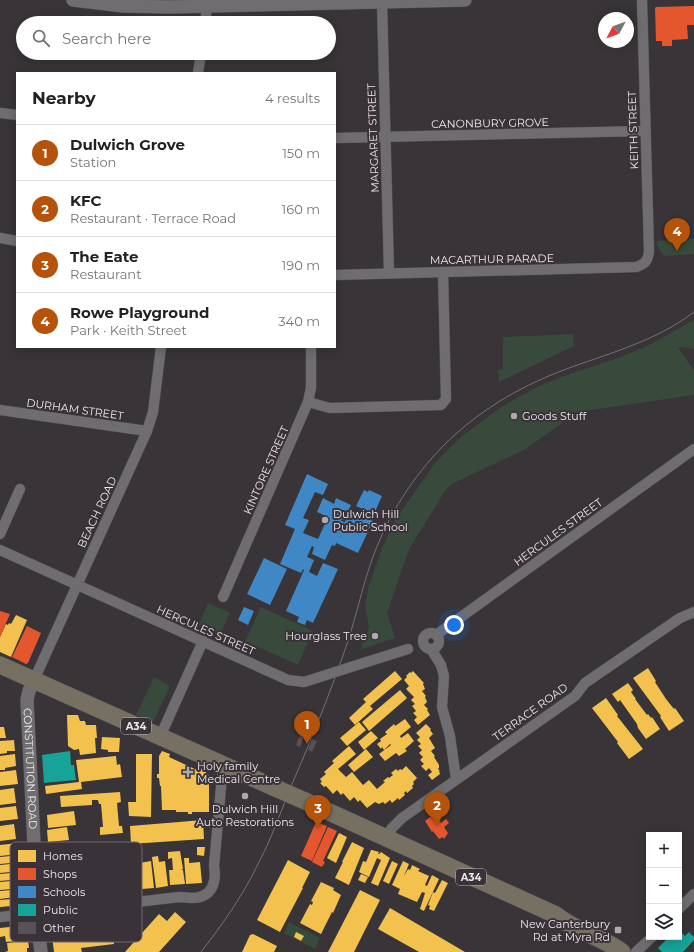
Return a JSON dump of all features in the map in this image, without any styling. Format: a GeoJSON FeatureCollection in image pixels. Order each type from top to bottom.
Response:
{"type":"FeatureCollection","features":[{"type":"Feature","properties":{"kind":"highway","name":"A34"},"geometry":{"type":"LineString","coordinates":[[0,665],[556,915],[566,923],[622,952]]}},
{"type":"Feature","properties":{"kind":"highway","name":"A34"},"geometry":{"type":"LineString","coordinates":[[556,915],[570,915],[616,936],[628,944],[636,952]]}},
{"type":"Feature","properties":{"kind":"main road"},"geometry":{"type":"LineString","coordinates":[[73,0],[123,6],[145,3],[207,7],[465,0]]}},
{"type":"Feature","properties":{"kind":"main road","name":"CONSTITUTION ROAD"},"geometry":{"type":"LineString","coordinates":[[34,680],[28,691],[27,700],[34,842]]}},
{"type":"Feature","properties":{"kind":"main road","name":"CONSTITUTION ROAD"},"geometry":{"type":"LineString","coordinates":[[40,942],[41,952]]}},
{"type":"Feature","properties":{"kind":"street","name":"KEITH STREET"},"geometry":{"type":"LineString","coordinates":[[642,0],[649,251],[648,260]]}},
{"type":"Feature","properties":{"kind":"street","name":"MARGARET STREET"},"geometry":{"type":"LineString","coordinates":[[382,2],[389,273]]}},
{"type":"Feature","properties":{"kind":"street"},"geometry":{"type":"LineString","coordinates":[[206,16],[207,7]]}},
{"type":"Feature","properties":{"kind":"street"},"geometry":{"type":"LineString","coordinates":[[198,72],[200,60]]}},
{"type":"Feature","properties":{"kind":"street"},"geometry":{"type":"LineString","coordinates":[[0,113],[16,115]]}},
{"type":"Feature","properties":{"kind":"street","name":"CANONBURY GROVE"},"geometry":{"type":"LineString","coordinates":[[336,138],[645,131]]}},
{"type":"Feature","properties":{"kind":"street"},"geometry":{"type":"LineString","coordinates":[[0,238],[16,242]]}},
{"type":"Feature","properties":{"kind":"street","name":"MACARTHUR PARADE"},"geometry":{"type":"LineString","coordinates":[[336,275],[636,267],[648,260]]}},
{"type":"Feature","properties":{"kind":"street"},"geometry":{"type":"LineString","coordinates":[[308,402],[330,408],[441,405],[446,399],[443,272]]}},
{"type":"Feature","properties":{"kind":"street","name":"BEACH ROAD"},"geometry":{"type":"LineString","coordinates":[[34,680],[147,431],[153,412],[161,348]]}},
{"type":"Feature","properties":{"kind":"street","name":"KINTORE STREET"},"geometry":{"type":"LineString","coordinates":[[223,597],[308,402],[311,388],[311,348]]}},
{"type":"Feature","properties":{"kind":"street","name":"DURHAM STREET"},"geometry":{"type":"LineString","coordinates":[[0,410],[147,431]]}},
{"type":"Feature","properties":{"kind":"street","name":"HERCULES STREET"},"geometry":{"type":"LineString","coordinates":[[456,779],[450,736],[442,707],[444,676],[441,665],[431,649],[436,648],[438,644],[439,640],[436,635],[694,449]]}},
{"type":"Feature","properties":{"kind":"street"},"geometry":{"type":"LineString","coordinates":[[0,534],[20,489]]}},
{"type":"Feature","properties":{"kind":"street","name":"HERCULES STREET"},"geometry":{"type":"LineString","coordinates":[[0,550],[203,642],[294,681],[304,682],[408,649]]}},
{"type":"Feature","properties":{"kind":"street","name":"TERRACE ROAD"},"geometry":{"type":"LineString","coordinates":[[386,839],[397,822],[575,696],[585,683],[680,618],[694,612]]}},
{"type":"Feature","properties":{"kind":"street"},"geometry":{"type":"LineString","coordinates":[[160,737],[203,642]]}},
{"type":"Feature","properties":{"kind":"street"},"geometry":{"type":"LineString","coordinates":[[142,901],[179,897],[200,897],[209,893],[214,883],[214,866],[224,766]]}},
{"type":"Feature","properties":{"kind":"street"},"geometry":{"type":"LineString","coordinates":[[682,906],[694,894]]}},
{"type":"Feature","properties":{"kind":"street"},"geometry":{"type":"LineString","coordinates":[[0,917],[10,916]]}},
{"type":"Feature","properties":{"kind":"street"},"geometry":{"type":"LineString","coordinates":[[636,952],[649,940]]}},
{"type":"Feature","properties":{"kind":"green space"},"geometry":{"type":"Polygon","coordinates":[[[694,239],[694,254],[664,256],[658,247],[657,241],[694,239]]]}},
{"type":"Feature","properties":{"kind":"green space"},"geometry":{"type":"Polygon","coordinates":[[[694,320],[694,349],[678,348],[694,370],[694,395],[578,412],[524,450],[452,484],[445,491],[409,549],[387,613],[395,638],[360,650],[369,627],[365,605],[369,585],[382,548],[395,520],[435,463],[461,437],[506,404],[541,385],[645,347],[694,320]]]}},
{"type":"Feature","properties":{"kind":"green space"},"geometry":{"type":"Polygon","coordinates":[[[573,334],[574,346],[499,382],[498,370],[503,369],[503,337],[573,334]]]}},
{"type":"Feature","properties":{"kind":"green space"},"geometry":{"type":"Polygon","coordinates":[[[208,603],[230,613],[220,635],[199,625],[208,603]]]}},
{"type":"Feature","properties":{"kind":"green space"},"geometry":{"type":"Polygon","coordinates":[[[261,607],[313,631],[298,665],[245,641],[261,607]]]}},
{"type":"Feature","properties":{"kind":"green space"},"geometry":{"type":"Polygon","coordinates":[[[154,677],[170,686],[153,722],[136,715],[154,677]]]}},
{"type":"Feature","properties":{"kind":"green space"},"geometry":{"type":"Polygon","coordinates":[[[289,922],[320,938],[315,949],[284,933],[289,922]]]}},
{"type":"Feature","properties":{"kind":"building: Homes"},"geometry":{"type":"Polygon","coordinates":[[[16,615],[27,620],[11,657],[0,652],[0,637],[6,624],[11,624],[16,615]]]}},
{"type":"Feature","properties":{"kind":"building: Homes"},"geometry":{"type":"Polygon","coordinates":[[[648,668],[666,699],[674,709],[675,708],[684,721],[669,731],[660,717],[661,716],[633,678],[648,668]]]}},
{"type":"Feature","properties":{"kind":"building: Homes"},"geometry":{"type":"Polygon","coordinates":[[[395,671],[402,679],[370,706],[373,709],[355,725],[349,718],[366,702],[363,699],[395,671]]]}},
{"type":"Feature","properties":{"kind":"building: Homes"},"geometry":{"type":"Polygon","coordinates":[[[413,671],[424,683],[425,689],[422,691],[426,696],[427,702],[424,705],[428,709],[427,710],[430,715],[418,725],[414,720],[417,717],[413,713],[416,711],[412,706],[415,704],[411,700],[414,697],[406,689],[409,686],[404,680],[410,672],[411,673],[413,671]]]}},
{"type":"Feature","properties":{"kind":"building: Homes"},"geometry":{"type":"Polygon","coordinates":[[[628,683],[633,690],[631,692],[635,699],[647,715],[648,714],[651,718],[652,717],[660,729],[646,739],[620,700],[618,702],[612,694],[628,683]]]}},
{"type":"Feature","properties":{"kind":"building: Homes"},"geometry":{"type":"Polygon","coordinates":[[[400,690],[407,698],[369,731],[362,722],[400,690]]]}},
{"type":"Feature","properties":{"kind":"building: Homes"},"geometry":{"type":"Polygon","coordinates":[[[606,698],[618,715],[617,716],[643,749],[629,759],[592,708],[606,698]]]}},
{"type":"Feature","properties":{"kind":"building: Homes"},"geometry":{"type":"Polygon","coordinates":[[[67,715],[78,715],[80,721],[85,721],[86,725],[96,725],[96,753],[80,755],[79,749],[74,750],[68,746],[67,715]]]}},
{"type":"Feature","properties":{"kind":"building: Homes"},"geometry":{"type":"Polygon","coordinates":[[[405,719],[411,727],[400,736],[401,738],[408,733],[414,741],[405,749],[407,751],[399,756],[396,753],[385,761],[379,754],[391,745],[390,744],[384,750],[377,744],[381,741],[380,739],[387,734],[385,732],[394,724],[395,726],[405,719]]]}},
{"type":"Feature","properties":{"kind":"building: Homes"},"geometry":{"type":"Polygon","coordinates":[[[359,722],[366,730],[347,746],[340,738],[359,722]]]}},
{"type":"Feature","properties":{"kind":"building: Homes"},"geometry":{"type":"Polygon","coordinates":[[[426,724],[431,729],[430,730],[433,734],[429,738],[435,748],[431,751],[435,756],[434,757],[439,765],[438,769],[440,771],[440,774],[432,780],[428,775],[432,772],[429,768],[426,771],[421,766],[424,764],[420,760],[423,757],[419,753],[422,750],[418,746],[421,744],[417,740],[420,737],[416,733],[426,724]]]}},
{"type":"Feature","properties":{"kind":"building: Homes"},"geometry":{"type":"Polygon","coordinates":[[[0,727],[4,727],[6,738],[0,738],[0,727]]]}},
{"type":"Feature","properties":{"kind":"building: Homes"},"geometry":{"type":"Polygon","coordinates":[[[371,731],[378,738],[364,750],[358,742],[371,731]]]}},
{"type":"Feature","properties":{"kind":"building: Homes"},"geometry":{"type":"Polygon","coordinates":[[[102,737],[120,738],[119,752],[108,752],[108,750],[101,749],[102,737]]]}},
{"type":"Feature","properties":{"kind":"building: Homes"},"geometry":{"type":"Polygon","coordinates":[[[14,740],[15,751],[7,751],[7,753],[0,754],[0,741],[14,740]]]}},
{"type":"Feature","properties":{"kind":"building: Homes"},"geometry":{"type":"Polygon","coordinates":[[[349,746],[356,754],[338,769],[346,777],[352,772],[363,785],[369,780],[377,789],[385,782],[383,781],[393,775],[391,773],[396,769],[398,771],[400,769],[402,770],[406,766],[417,778],[413,782],[413,788],[407,793],[406,791],[404,793],[405,795],[399,800],[398,798],[392,803],[390,800],[385,804],[383,802],[379,804],[375,802],[367,808],[360,800],[358,802],[354,797],[350,801],[343,793],[341,795],[337,790],[333,794],[326,786],[324,787],[320,783],[322,782],[320,779],[326,774],[324,772],[334,763],[332,761],[349,746]]]}},
{"type":"Feature","properties":{"kind":"building: Homes"},"geometry":{"type":"Polygon","coordinates":[[[366,749],[373,757],[354,772],[348,765],[366,749]]]}},
{"type":"Feature","properties":{"kind":"building: Homes"},"geometry":{"type":"Polygon","coordinates":[[[162,751],[170,754],[169,757],[199,771],[200,768],[204,770],[209,776],[209,812],[192,812],[192,814],[188,814],[188,812],[176,812],[176,810],[162,810],[161,786],[159,778],[157,778],[157,774],[159,774],[159,756],[162,751]]]}},
{"type":"Feature","properties":{"kind":"building: Homes"},"geometry":{"type":"Polygon","coordinates":[[[15,754],[16,766],[5,768],[5,770],[0,770],[0,756],[15,754]]]}},
{"type":"Feature","properties":{"kind":"building: Homes"},"geometry":{"type":"Polygon","coordinates":[[[136,754],[152,754],[151,817],[129,816],[128,802],[136,802],[136,754]]]}},
{"type":"Feature","properties":{"kind":"building: Homes"},"geometry":{"type":"Polygon","coordinates":[[[116,756],[117,765],[120,764],[122,777],[81,782],[82,789],[46,794],[45,786],[79,782],[76,760],[116,756]]]}},
{"type":"Feature","properties":{"kind":"building: Homes"},"geometry":{"type":"Polygon","coordinates":[[[16,770],[18,784],[0,786],[0,772],[16,770]]]}},
{"type":"Feature","properties":{"kind":"building: Homes"},"geometry":{"type":"Polygon","coordinates":[[[14,788],[16,803],[0,805],[0,790],[14,788]]]}},
{"type":"Feature","properties":{"kind":"building: Homes"},"geometry":{"type":"Polygon","coordinates":[[[120,792],[121,802],[117,803],[119,826],[122,826],[123,833],[100,835],[100,827],[103,827],[101,804],[99,804],[98,800],[92,800],[92,805],[61,807],[60,796],[120,792]]]}},
{"type":"Feature","properties":{"kind":"building: Homes"},"geometry":{"type":"Polygon","coordinates":[[[16,806],[18,819],[0,821],[0,808],[16,806]]]}},
{"type":"Feature","properties":{"kind":"building: Homes"},"geometry":{"type":"Polygon","coordinates":[[[74,811],[76,825],[48,828],[47,815],[74,811]]]}},
{"type":"Feature","properties":{"kind":"building: Homes"},"geometry":{"type":"Polygon","coordinates":[[[203,820],[204,839],[142,843],[142,842],[131,842],[130,826],[203,820]]]}},
{"type":"Feature","properties":{"kind":"building: Homes"},"geometry":{"type":"Polygon","coordinates":[[[14,824],[16,839],[0,841],[0,826],[14,824]]]}},
{"type":"Feature","properties":{"kind":"building: Homes"},"geometry":{"type":"Polygon","coordinates":[[[67,827],[69,840],[48,842],[47,830],[67,827]]]}},
{"type":"Feature","properties":{"kind":"building: Homes"},"geometry":{"type":"Polygon","coordinates":[[[339,833],[347,837],[336,863],[327,858],[339,833]]]}},
{"type":"Feature","properties":{"kind":"building: Homes"},"geometry":{"type":"Polygon","coordinates":[[[352,842],[364,848],[349,885],[335,878],[352,842]]]}},
{"type":"Feature","properties":{"kind":"building: Homes"},"geometry":{"type":"Polygon","coordinates":[[[10,844],[10,855],[0,856],[0,845],[10,844]]]}},
{"type":"Feature","properties":{"kind":"building: Homes"},"geometry":{"type":"Polygon","coordinates":[[[197,847],[205,847],[204,856],[197,855],[197,847]]]}},
{"type":"Feature","properties":{"kind":"building: Homes"},"geometry":{"type":"Polygon","coordinates":[[[371,850],[379,852],[378,854],[381,852],[390,858],[378,886],[371,883],[381,860],[377,858],[369,877],[359,872],[363,861],[366,862],[371,850]]]}},
{"type":"Feature","properties":{"kind":"building: Homes"},"geometry":{"type":"Polygon","coordinates":[[[180,851],[183,869],[181,870],[183,870],[185,884],[170,885],[169,870],[173,870],[172,858],[168,859],[168,852],[180,851]]]}},
{"type":"Feature","properties":{"kind":"building: Homes"},"geometry":{"type":"Polygon","coordinates":[[[10,856],[10,863],[0,864],[0,857],[10,856]]]}},
{"type":"Feature","properties":{"kind":"building: Homes"},"geometry":{"type":"Polygon","coordinates":[[[158,856],[159,862],[165,861],[168,886],[156,888],[152,857],[158,856]]]}},
{"type":"Feature","properties":{"kind":"building: Homes"},"geometry":{"type":"Polygon","coordinates":[[[184,858],[189,858],[189,863],[200,862],[202,883],[186,884],[184,858]]]}},
{"type":"Feature","properties":{"kind":"building: Homes"},"geometry":{"type":"Polygon","coordinates":[[[288,860],[310,872],[280,932],[257,920],[288,860]]]}},
{"type":"Feature","properties":{"kind":"building: Homes"},"geometry":{"type":"Polygon","coordinates":[[[151,861],[154,888],[142,889],[142,863],[151,861]]]}},
{"type":"Feature","properties":{"kind":"building: Homes"},"geometry":{"type":"Polygon","coordinates":[[[392,861],[398,864],[389,884],[383,881],[392,861]]]}},
{"type":"Feature","properties":{"kind":"building: Homes"},"geometry":{"type":"Polygon","coordinates":[[[403,861],[409,864],[404,876],[408,869],[410,870],[412,865],[420,869],[418,871],[429,876],[425,885],[427,886],[432,875],[439,879],[424,911],[420,909],[425,893],[422,892],[417,902],[398,894],[400,889],[392,885],[403,861]]]}},
{"type":"Feature","properties":{"kind":"building: Homes"},"geometry":{"type":"Polygon","coordinates":[[[10,864],[10,872],[0,873],[0,865],[10,864]]]}},
{"type":"Feature","properties":{"kind":"building: Homes"},"geometry":{"type":"Polygon","coordinates":[[[10,873],[10,880],[0,881],[0,874],[10,873]]]}},
{"type":"Feature","properties":{"kind":"building: Homes"},"geometry":{"type":"Polygon","coordinates":[[[361,874],[368,877],[365,883],[358,880],[361,874]]]}},
{"type":"Feature","properties":{"kind":"building: Homes"},"geometry":{"type":"Polygon","coordinates":[[[442,880],[448,883],[434,911],[429,909],[430,906],[428,905],[433,892],[435,893],[442,880]]]}},
{"type":"Feature","properties":{"kind":"building: Homes"},"geometry":{"type":"Polygon","coordinates":[[[10,881],[10,889],[0,890],[0,882],[10,881]]]}},
{"type":"Feature","properties":{"kind":"building: Homes"},"geometry":{"type":"Polygon","coordinates":[[[321,882],[334,888],[333,890],[341,895],[321,934],[300,923],[310,904],[312,905],[313,902],[311,901],[321,882]]]}},
{"type":"Feature","properties":{"kind":"building: Homes"},"geometry":{"type":"Polygon","coordinates":[[[10,890],[10,898],[0,899],[0,891],[10,890]]]}},
{"type":"Feature","properties":{"kind":"building: Homes"},"geometry":{"type":"Polygon","coordinates":[[[360,890],[380,900],[354,952],[328,952],[360,890]]]}},
{"type":"Feature","properties":{"kind":"building: Homes"},"geometry":{"type":"Polygon","coordinates":[[[10,899],[10,906],[0,907],[0,900],[10,899]]]}},
{"type":"Feature","properties":{"kind":"building: Homes"},"geometry":{"type":"Polygon","coordinates":[[[390,908],[465,952],[419,952],[378,929],[390,908]]]}},
{"type":"Feature","properties":{"kind":"building: Homes"},"geometry":{"type":"Polygon","coordinates":[[[175,912],[186,922],[159,952],[125,952],[134,942],[142,942],[142,933],[159,914],[167,921],[175,912]]]}},
{"type":"Feature","properties":{"kind":"building: Homes"},"geometry":{"type":"Polygon","coordinates":[[[10,927],[10,942],[6,942],[5,936],[0,937],[0,928],[10,927]]]}},
{"type":"Feature","properties":{"kind":"building: Homes"},"geometry":{"type":"Polygon","coordinates":[[[296,932],[304,936],[301,941],[294,937],[296,932]]]}},
{"type":"Feature","properties":{"kind":"building: Homes"},"geometry":{"type":"Polygon","coordinates":[[[253,934],[277,946],[274,952],[242,952],[250,935],[253,934]]]}},
{"type":"Feature","properties":{"kind":"building: Homes"},"geometry":{"type":"Polygon","coordinates":[[[28,942],[29,948],[27,948],[27,952],[5,952],[8,951],[7,943],[28,942]]]}},
{"type":"Feature","properties":{"kind":"building: Homes"},"geometry":{"type":"Polygon","coordinates":[[[53,942],[114,942],[114,944],[81,948],[82,952],[54,952],[53,942]]]}},
{"type":"Feature","properties":{"kind":"building: Shops"},"geometry":{"type":"Polygon","coordinates":[[[694,6],[694,25],[687,25],[688,39],[672,40],[672,46],[662,46],[662,41],[656,41],[656,7],[694,6]]]}},
{"type":"Feature","properties":{"kind":"building: Shops"},"geometry":{"type":"Polygon","coordinates":[[[0,611],[10,614],[0,637],[0,611]]]}},
{"type":"Feature","properties":{"kind":"building: Shops"},"geometry":{"type":"Polygon","coordinates":[[[27,626],[41,633],[28,663],[26,664],[12,657],[27,626]]]}},
{"type":"Feature","properties":{"kind":"building: Shops"},"geometry":{"type":"Polygon","coordinates":[[[435,813],[441,823],[446,819],[449,823],[444,827],[448,833],[444,839],[443,837],[439,839],[433,831],[432,832],[425,821],[435,813]]]}},
{"type":"Feature","properties":{"kind":"building: Shops"},"geometry":{"type":"Polygon","coordinates":[[[316,822],[327,826],[312,861],[301,856],[316,822]]]}},
{"type":"Feature","properties":{"kind":"building: Shops"},"geometry":{"type":"Polygon","coordinates":[[[328,827],[337,831],[323,861],[325,862],[322,867],[312,862],[328,827]]]}},
{"type":"Feature","properties":{"kind":"building: Schools"},"geometry":{"type":"Polygon","coordinates":[[[307,474],[328,484],[323,495],[315,492],[303,518],[309,520],[303,533],[318,539],[328,517],[317,512],[323,498],[334,504],[336,498],[351,505],[344,520],[342,519],[341,521],[345,522],[350,510],[373,521],[358,553],[336,543],[335,546],[332,545],[325,560],[312,554],[314,547],[312,546],[307,557],[314,560],[309,572],[317,576],[323,563],[338,569],[313,623],[307,620],[305,625],[297,622],[299,617],[286,611],[304,570],[303,569],[301,573],[280,564],[295,529],[285,525],[307,474]]]}},
{"type":"Feature","properties":{"kind":"building: Schools"},"geometry":{"type":"Polygon","coordinates":[[[364,490],[368,492],[369,490],[382,496],[374,514],[356,506],[364,490]]]}},
{"type":"Feature","properties":{"kind":"building: Schools"},"geometry":{"type":"Polygon","coordinates":[[[264,558],[287,569],[270,605],[247,594],[264,558]]]}},
{"type":"Feature","properties":{"kind":"building: Schools"},"geometry":{"type":"Polygon","coordinates":[[[244,607],[254,611],[248,625],[238,620],[244,607]]]}},
{"type":"Feature","properties":{"kind":"building: Public"},"geometry":{"type":"Polygon","coordinates":[[[70,751],[71,765],[74,765],[76,780],[44,783],[42,755],[70,751]]]}},
{"type":"Feature","properties":{"kind":"building: Public"},"geometry":{"type":"Polygon","coordinates":[[[689,932],[694,937],[694,940],[683,952],[662,952],[658,948],[666,940],[682,940],[682,933],[685,936],[689,932]]]}},
{"type":"Feature","properties":{"kind":"building: Other"},"geometry":{"type":"Polygon","coordinates":[[[300,734],[304,736],[300,747],[296,745],[300,734]]]}},
{"type":"Feature","properties":{"kind":"building: Other"},"geometry":{"type":"Polygon","coordinates":[[[312,739],[317,741],[312,752],[308,750],[312,739]]]}},
{"type":"Feature","properties":{"kind":"tram line"},"geometry":{"type":"LineString","coordinates":[[201,952],[238,900],[267,846],[314,732],[347,644],[363,587],[380,539],[395,510],[422,470],[443,446],[470,422],[513,393],[561,371],[613,353],[647,339],[694,312]]}},
{"type":"Feature","properties":{"kind":"place","name":"Rowe Playground"},"geometry":{"type":"Point","coordinates":[677,251]}},
{"type":"Feature","properties":{"kind":"place","name":"Goods Stuff"},"geometry":{"type":"Point","coordinates":[514,416]}},
{"type":"Feature","properties":{"kind":"place","name":"Dulwich Hill Public School"},"geometry":{"type":"Point","coordinates":[325,520]}},
{"type":"Feature","properties":{"kind":"place","name":"Hourglass Tree"},"geometry":{"type":"Point","coordinates":[375,636]}},
{"type":"Feature","properties":{"kind":"place","name":"Dulwich Grove"},"geometry":{"type":"Point","coordinates":[307,744]}},
{"type":"Feature","properties":{"kind":"place","name":"Holy family Medical Centre"},"geometry":{"type":"Point","coordinates":[188,772]}},
{"type":"Feature","properties":{"kind":"place","name":"Dulwich Hill Auto Restorations"},"geometry":{"type":"Point","coordinates":[245,796]}},
{"type":"Feature","properties":{"kind":"place","name":"KFC"},"geometry":{"type":"Point","coordinates":[437,825]}},
{"type":"Feature","properties":{"kind":"place","name":"The Eate"},"geometry":{"type":"Point","coordinates":[318,828]}},
{"type":"Feature","properties":{"kind":"place","name":"New Canterbury Rd at Myra Rd"},"geometry":{"type":"Point","coordinates":[618,930]}}]}
